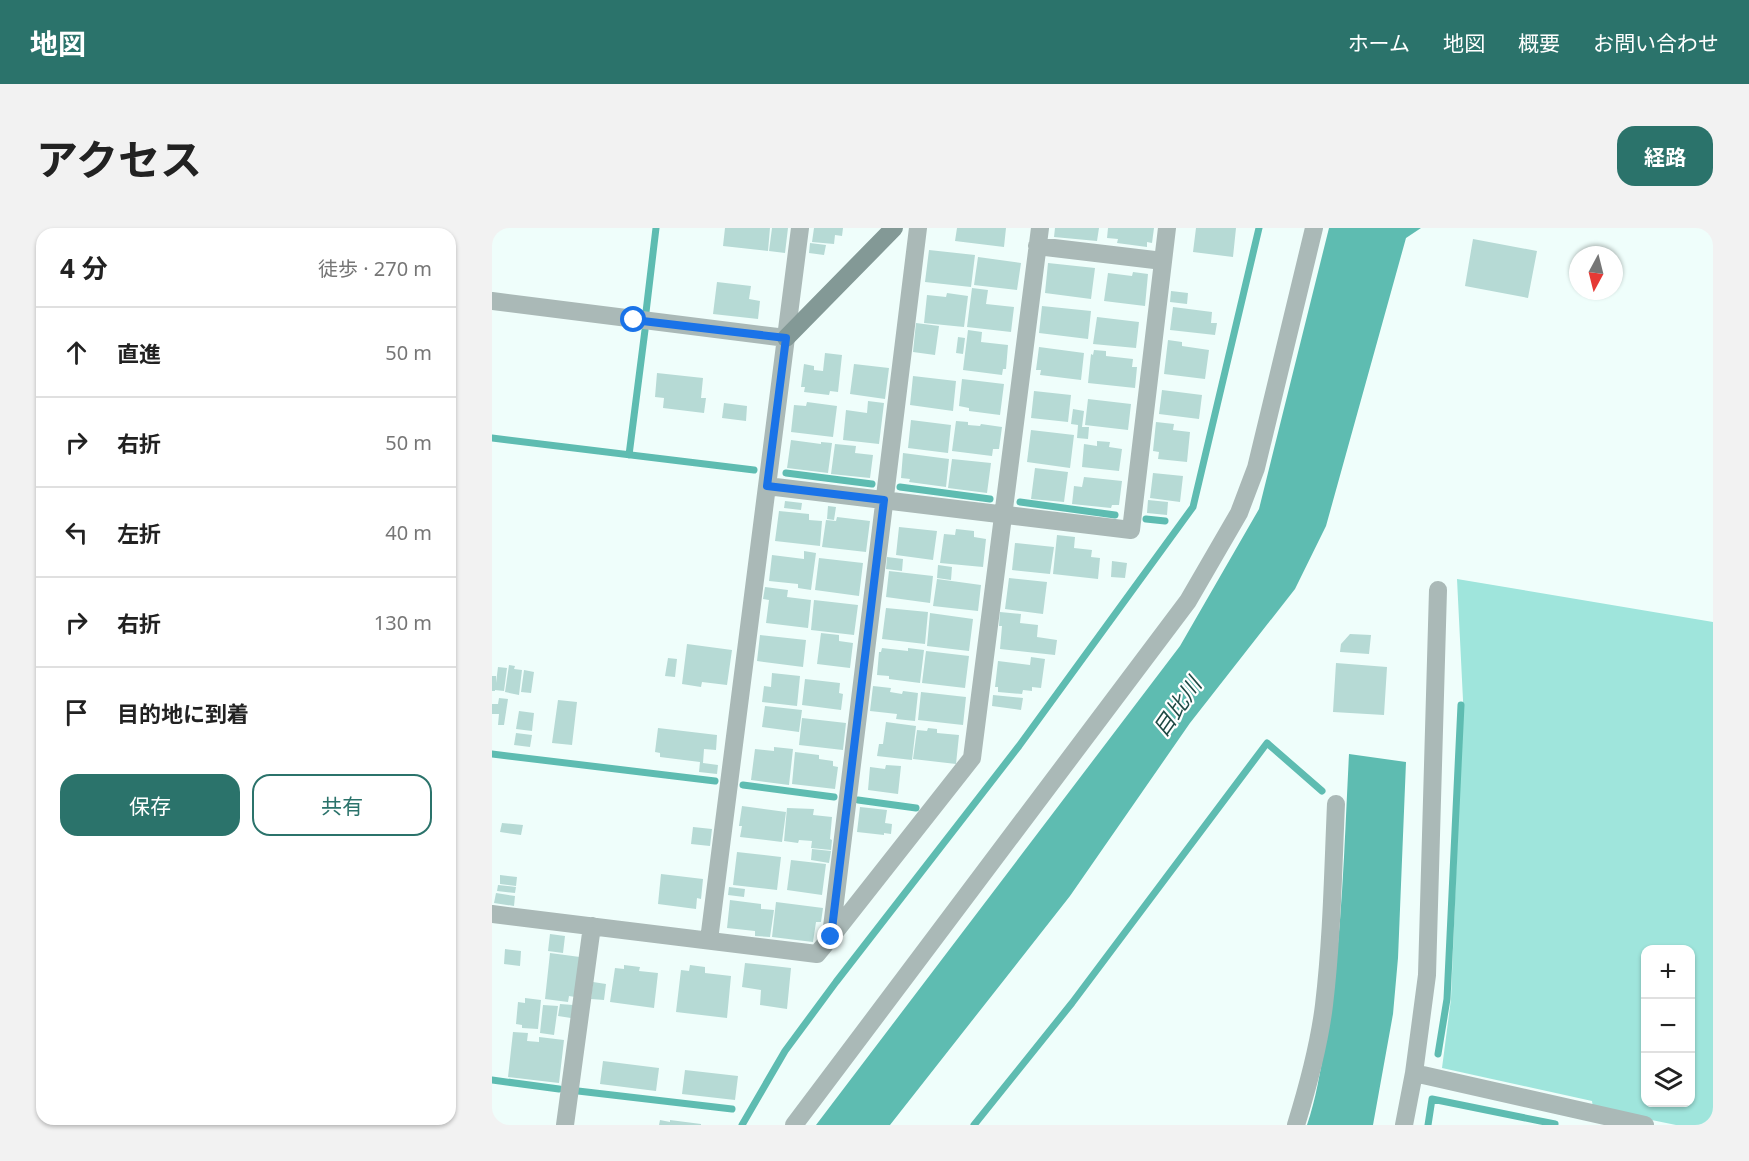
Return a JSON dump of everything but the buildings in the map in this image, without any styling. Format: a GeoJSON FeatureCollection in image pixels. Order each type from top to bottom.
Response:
{"type":"FeatureCollection","features":[{"type":"Feature","properties":{"kind":"street"},"geometry":{"type":"LineString","coordinates":[[709,940],[800,228]]}},
{"type":"Feature","properties":{"kind":"street"},"geometry":{"type":"LineString","coordinates":[[786,338],[894,228]]}},
{"type":"Feature","properties":{"kind":"street"},"geometry":{"type":"LineString","coordinates":[[831,937],[918,228]]}},
{"type":"Feature","properties":{"kind":"street"},"geometry":{"type":"LineString","coordinates":[[767,486],[1131,530],[1167,228]]}},
{"type":"Feature","properties":{"kind":"street"},"geometry":{"type":"LineString","coordinates":[[794,1125],[1194,591],[1239,513],[1256,468],[1314,228]]}},
{"type":"Feature","properties":{"kind":"street"},"geometry":{"type":"LineString","coordinates":[[492,914],[817,954],[972,758],[1039,237],[1163,261]]}},
{"type":"Feature","properties":{"kind":"street"},"geometry":{"type":"LineString","coordinates":[[492,302],[786,338]]}},
{"type":"Feature","properties":{"kind":"street"},"geometry":{"type":"LineString","coordinates":[[1404,1125],[1414,1073],[1427,975],[1438,590]]}},
{"type":"Feature","properties":{"kind":"street"},"geometry":{"type":"LineString","coordinates":[[1296,1125],[1312,1070],[1324,1007],[1336,804]]}},
{"type":"Feature","properties":{"kind":"street"},"geometry":{"type":"LineString","coordinates":[[565,1125],[591,926]]}},
{"type":"Feature","properties":{"kind":"street"},"geometry":{"type":"LineString","coordinates":[[1414,1073],[1577,1118],[1645,1125]]}},
{"type":"Feature","properties":{"kind":"shaded area"},"geometry":{"type":"Polygon","coordinates":[[[1457,579],[1713,622],[1713,1125],[1676,1125],[1593,1108],[1592,1101],[1442,1068],[1451,999],[1463,700],[1457,579]]]}},
{"type":"Feature","properties":{"kind":"water","name":"目比川"},"geometry":{"type":"Polygon","coordinates":[[[1329,228],[1421,228],[1406,238],[1326,526],[1295,589],[1190,723],[1070,896],[890,1125],[816,1125],[1180,646],[1259,509],[1329,228]]]}},
{"type":"Feature","properties":{"kind":"water"},"geometry":{"type":"Polygon","coordinates":[[[1349,754],[1406,762],[1398,958],[1393,1014],[1373,1125],[1307,1125],[1313,1105],[1331,1009],[1342,900],[1349,754]]]}},
{"type":"Feature","properties":{"kind":"waterway"},"geometry":{"type":"LineString","coordinates":[[646,312],[656,228]]}},
{"type":"Feature","properties":{"kind":"waterway"},"geometry":{"type":"LineString","coordinates":[[742,1125],[785,1051],[1019,746],[1193,507],[1259,228]]}},
{"type":"Feature","properties":{"kind":"waterway"},"geometry":{"type":"LineString","coordinates":[[629,455],[645,330]]}},
{"type":"Feature","properties":{"kind":"waterway"},"geometry":{"type":"LineString","coordinates":[[492,438],[754,470]]}},
{"type":"Feature","properties":{"kind":"waterway"},"geometry":{"type":"LineString","coordinates":[[786,473],[872,484]]}},
{"type":"Feature","properties":{"kind":"waterway"},"geometry":{"type":"LineString","coordinates":[[900,487],[990,499]]}},
{"type":"Feature","properties":{"kind":"waterway"},"geometry":{"type":"LineString","coordinates":[[1020,502],[1115,515]]}},
{"type":"Feature","properties":{"kind":"waterway"},"geometry":{"type":"LineString","coordinates":[[1146,519],[1165,521]]}},
{"type":"Feature","properties":{"kind":"waterway"},"geometry":{"type":"LineString","coordinates":[[1438,1054],[1447,999],[1461,705]]}},
{"type":"Feature","properties":{"kind":"waterway"},"geometry":{"type":"LineString","coordinates":[[974,1125],[1072,1003],[1267,743],[1322,791]]}},
{"type":"Feature","properties":{"kind":"waterway"},"geometry":{"type":"LineString","coordinates":[[492,754],[715,781]]}},
{"type":"Feature","properties":{"kind":"waterway"},"geometry":{"type":"LineString","coordinates":[[743,785],[834,797]]}},
{"type":"Feature","properties":{"kind":"waterway"},"geometry":{"type":"LineString","coordinates":[[858,800],[916,808]]}},
{"type":"Feature","properties":{"kind":"waterway"},"geometry":{"type":"LineString","coordinates":[[492,1080],[559,1089]]}},
{"type":"Feature","properties":{"kind":"waterway"},"geometry":{"type":"LineString","coordinates":[[578,1091],[732,1109]]}},
{"type":"Feature","properties":{"kind":"waterway"},"geometry":{"type":"LineString","coordinates":[[1428,1125],[1432,1099],[1555,1124]]}},
{"type":"Feature","properties":{"kind":"route"},"geometry":{"type":"LineString","coordinates":[[634,320],[786,338],[767,486],[884,500],[831,937]]}}]}
